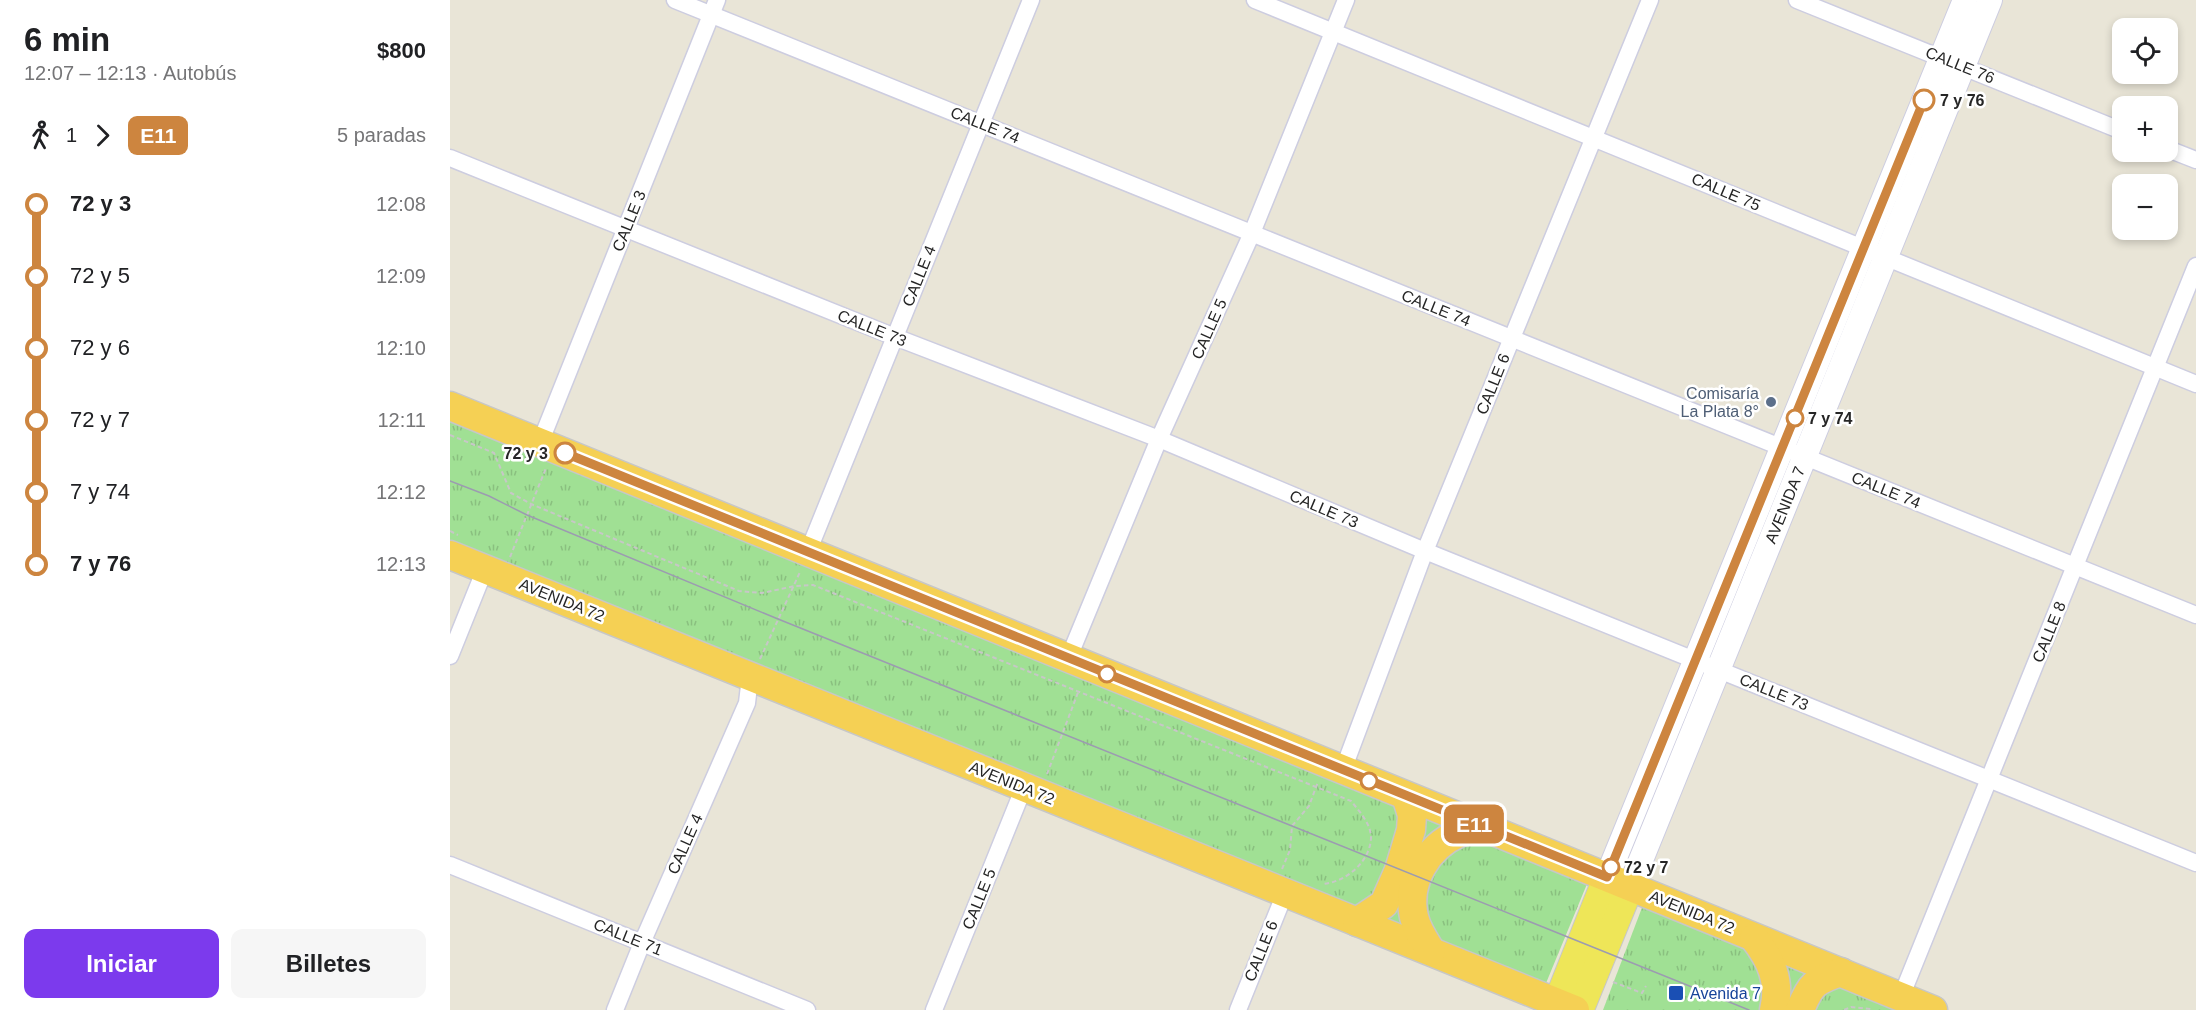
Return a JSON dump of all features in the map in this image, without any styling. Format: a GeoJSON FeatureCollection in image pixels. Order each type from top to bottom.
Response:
{"type":"FeatureCollection","features":[{"type":"Feature","properties":{"kind":"highway","name":"AVENIDA 72"},"geometry":{"type":"LineString","coordinates":[[450,406],[808,552],[1079,671],[1328,774],[1406,796],[1933,1010]]}},
{"type":"Feature","properties":{"kind":"highway","name":"AVENIDA 72"},"geometry":{"type":"LineString","coordinates":[[455,545],[494,573],[1431,951],[1566,1008]]}},
{"type":"Feature","properties":{"kind":"highway"},"geometry":{"type":"LineString","coordinates":[[1357,922],[1384,904],[1399,870],[1411,830],[1412,815],[1406,796]]}},
{"type":"Feature","properties":{"kind":"highway"},"geometry":{"type":"LineString","coordinates":[[1431,951],[1420,935],[1414,916],[1412,896],[1416,877],[1426,858],[1442,842],[1461,832],[1482,828]]}},
{"type":"Feature","properties":{"kind":"highway"},"geometry":{"type":"LineString","coordinates":[[1754,938],[1768,955],[1776,976],[1777,998],[1774,1010]]}},
{"type":"Feature","properties":{"kind":"highway"},"geometry":{"type":"LineString","coordinates":[[1800,1010],[1808,990],[1820,979],[1841,972]]}},
{"type":"Feature","properties":{"kind":"main road","name":"AVENIDA 7"},"geometry":{"type":"LineString","coordinates":[[1566,1008],[1794,452],[1886,258],[1952,62],[1965,0]]}},
{"type":"Feature","properties":{"kind":"main road","name":"AVENIDA 7"},"geometry":{"type":"LineString","coordinates":[[1794,452],[1863,249],[1952,62],[1990,0]]}},
{"type":"Feature","properties":{"kind":"street","name":"CALLE 74"},"geometry":{"type":"LineString","coordinates":[[675,0],[715,7],[981,123],[2196,615]]}},
{"type":"Feature","properties":{"kind":"street","name":"CALLE 4"},"geometry":{"type":"LineString","coordinates":[[808,552],[1031,0]]}},
{"type":"Feature","properties":{"kind":"street","name":"CALLE 75"},"geometry":{"type":"LineString","coordinates":[[1255,0],[2196,384]]}},
{"type":"Feature","properties":{"kind":"street","name":"CALLE 5"},"geometry":{"type":"LineString","coordinates":[[1079,671],[1160,439],[1252,233],[1346,0]]}},
{"type":"Feature","properties":{"kind":"street","name":"CALLE 6"},"geometry":{"type":"LineString","coordinates":[[1328,774],[1425,551],[1650,0]]}},
{"type":"Feature","properties":{"kind":"street","name":"CALLE 76"},"geometry":{"type":"LineString","coordinates":[[1797,0],[2112,127]]}},
{"type":"Feature","properties":{"kind":"street","name":"CALLE 3"},"geometry":{"type":"LineString","coordinates":[[547,446],[626,229],[715,7]]}},
{"type":"Feature","properties":{"kind":"street"},"geometry":{"type":"LineString","coordinates":[[2178,153],[2196,160]]}},
{"type":"Feature","properties":{"kind":"street","name":"CALLE 73"},"geometry":{"type":"LineString","coordinates":[[450,158],[895,337],[1160,439],[1425,551],[2196,863]]}},
{"type":"Feature","properties":{"kind":"street","name":"CALLE 8"},"geometry":{"type":"LineString","coordinates":[[1901,997],[2196,266]]}},
{"type":"Feature","properties":{"kind":"street"},"geometry":{"type":"LineString","coordinates":[[450,657],[494,573]]}},
{"type":"Feature","properties":{"kind":"street","name":"CALLE 4"},"geometry":{"type":"LineString","coordinates":[[615,1010],[747,703],[750,677]]}},
{"type":"Feature","properties":{"kind":"street","name":"CALLE 5"},"geometry":{"type":"LineString","coordinates":[[933,1010],[1032,790]]}},
{"type":"Feature","properties":{"kind":"street","name":"CALLE 71"},"geometry":{"type":"LineString","coordinates":[[450,865],[807,1010]]}},
{"type":"Feature","properties":{"kind":"street","name":"CALLE 6"},"geometry":{"type":"LineString","coordinates":[[1238,1010],[1279,890]]}},
{"type":"Feature","properties":{"kind":"path"},"geometry":{"type":"LineString","coordinates":[[450,435],[494,453],[511,493],[531,504],[739,591],[762,593],[795,586],[813,585],[1079,671],[1328,774],[1366,819],[1371,838],[1365,856],[1353,871],[1334,883],[1313,884]]}},
{"type":"Feature","properties":{"kind":"path"},"geometry":{"type":"LineString","coordinates":[[494,573],[531,504],[547,446]]}},
{"type":"Feature","properties":{"kind":"path"},"geometry":{"type":"LineString","coordinates":[[450,531],[455,545]]}},
{"type":"Feature","properties":{"kind":"path"},"geometry":{"type":"LineString","coordinates":[[750,677],[795,586],[808,552]]}},
{"type":"Feature","properties":{"kind":"path"},"geometry":{"type":"LineString","coordinates":[[1032,790],[1079,671]]}},
{"type":"Feature","properties":{"kind":"path"},"geometry":{"type":"LineString","coordinates":[[1279,890],[1290,850],[1292,826],[1309,806],[1328,774]]}},
{"type":"Feature","properties":{"kind":"path"},"geometry":{"type":"LineString","coordinates":[[1610,981],[1642,993],[1646,986]]}},
{"type":"Feature","properties":{"kind":"path"},"geometry":{"type":"LineString","coordinates":[[1844,1010],[1851,1007],[1874,1010]]}},
{"type":"Feature","properties":{"kind":"green space"},"geometry":{"type":"Polygon","coordinates":[[[450,419],[1399,805],[1406,816],[1379,899],[1358,909],[450,541],[450,419]]]}},
{"type":"Feature","properties":{"kind":"green space"},"geometry":{"type":"Polygon","coordinates":[[[1420,815],[1449,827],[1408,928],[1376,917],[1420,815]]]}},
{"type":"Feature","properties":{"kind":"green space"},"geometry":{"type":"Polygon","coordinates":[[[1485,842],[1587,884],[1544,988],[1439,942],[1429,931],[1420,889],[1426,872],[1464,843],[1485,842]]]}},
{"type":"Feature","properties":{"kind":"green space"},"geometry":{"type":"Polygon","coordinates":[[[1643,905],[1737,943],[1752,952],[1762,968],[1764,1010],[1603,1010],[1643,905]]]}},
{"type":"Feature","properties":{"kind":"green space"},"geometry":{"type":"Polygon","coordinates":[[[1778,959],[1813,975],[1793,1010],[1778,959]]]}},
{"type":"Feature","properties":{"kind":"green space"},"geometry":{"type":"Polygon","coordinates":[[[1833,983],[1899,1010],[1807,1010],[1833,983]]]}},
{"type":"Feature","properties":{"kind":"tram line"},"geometry":{"type":"LineString","coordinates":[[450,481],[778,619],[1749,1010]]}},
{"type":"Feature","properties":{"kind":"bus line","name":"E11"},"geometry":{"type":"LineString","coordinates":[[565,453],[1607,877],[1924,100]]}},
{"type":"Feature","properties":{"kind":"place","name":"7 y 76"},"geometry":{"type":"Point","coordinates":[1924,100]}},
{"type":"Feature","properties":{"kind":"place","name":"Comisaría La Plata 8°"},"geometry":{"type":"Point","coordinates":[1771,402]}},
{"type":"Feature","properties":{"kind":"place","name":"7 y 74"},"geometry":{"type":"Point","coordinates":[1795,418]}},
{"type":"Feature","properties":{"kind":"place","name":"72 y 3"},"geometry":{"type":"Point","coordinates":[565,453]}},
{"type":"Feature","properties":{"kind":"place","name":"72 y 7"},"geometry":{"type":"Point","coordinates":[1611,867]}},
{"type":"Feature","properties":{"kind":"place","name":"Avenida 7"},"geometry":{"type":"Point","coordinates":[1676,993]}}]}
